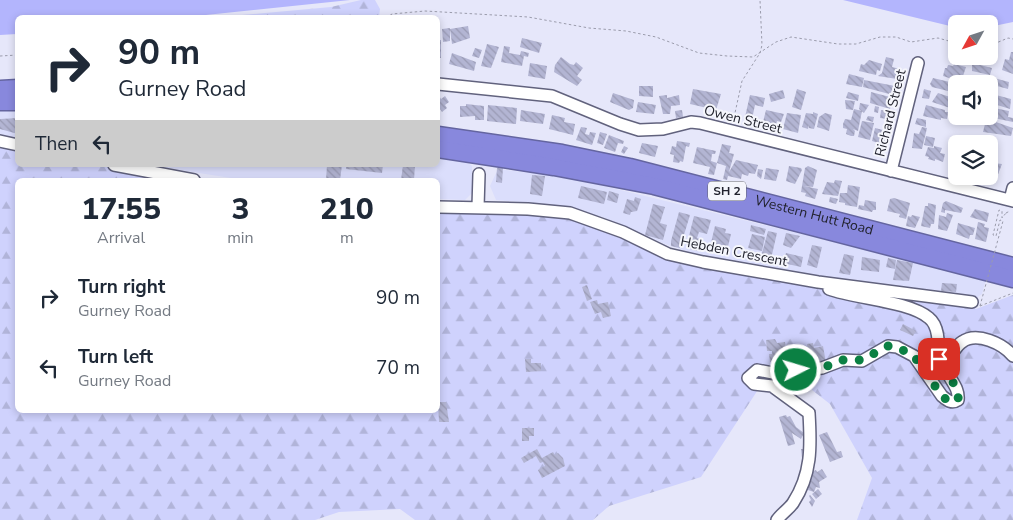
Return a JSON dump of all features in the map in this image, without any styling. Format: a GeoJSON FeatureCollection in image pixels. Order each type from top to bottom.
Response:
{"type":"FeatureCollection","features":[{"type":"Feature","properties":{"kind":"highway"},"geometry":{"type":"LineString","coordinates":[[0,89],[15,88]]}},
{"type":"Feature","properties":{"kind":"highway"},"geometry":{"type":"LineString","coordinates":[[0,102],[15,102]]}},
{"type":"Feature","properties":{"kind":"highway","name":"Western Hutt Road"},"geometry":{"type":"LineString","coordinates":[[440,135],[562,153],[639,169],[1013,266]]}},
{"type":"Feature","properties":{"kind":"highway","name":"Western Hutt Road"},"geometry":{"type":"LineString","coordinates":[[440,149],[570,169],[654,186],[1013,279]]}},
{"type":"Feature","properties":{"kind":"street","name":"Richard Street"},"geometry":{"type":"LineString","coordinates":[[891,171],[918,63]]}},
{"type":"Feature","properties":{"kind":"street","name":"Owen Street"},"geometry":{"type":"LineString","coordinates":[[440,84],[552,96],[639,130],[663,130],[691,122],[1011,201]]}},
{"type":"Feature","properties":{"kind":"street"},"geometry":{"type":"LineString","coordinates":[[0,141],[15,144]]}},
{"type":"Feature","properties":{"kind":"street"},"geometry":{"type":"LineString","coordinates":[[125,167],[183,178]]}},
{"type":"Feature","properties":{"kind":"street"},"geometry":{"type":"LineString","coordinates":[[478,207],[479,174]]}},
{"type":"Feature","properties":{"kind":"street"},"geometry":{"type":"LineString","coordinates":[[1011,201],[1013,188]]}},
{"type":"Feature","properties":{"kind":"street","name":"Hebden Crescent"},"geometry":{"type":"LineString","coordinates":[[440,207],[478,207],[570,213],[623,232],[668,254],[818,282],[976,304]]}},
{"type":"Feature","properties":{"kind":"street"},"geometry":{"type":"LineString","coordinates":[[818,282],[847,295],[916,310],[930,318],[938,338],[937,357],[945,360]]}},
{"type":"Feature","properties":{"kind":"street"},"geometry":{"type":"LineString","coordinates":[[945,360],[963,341],[976,338],[999,345],[1013,356]]}},
{"type":"Feature","properties":{"kind":"street"},"geometry":{"type":"LineString","coordinates":[[777,520],[793,503],[807,470],[812,436],[809,413],[772,386],[754,384],[748,378],[751,374],[757,370],[783,375],[796,370],[810,371],[843,360],[862,360],[888,346],[897,347],[914,356],[942,396],[948,402],[954,402],[958,400],[959,394],[947,373],[945,360]]}},
{"type":"Feature","properties":{"kind":"path"},"geometry":{"type":"LineString","coordinates":[[733,133],[736,105],[742,81],[760,53],[762,45],[760,0]]}},
{"type":"Feature","properties":{"kind":"path"},"geometry":{"type":"LineString","coordinates":[[390,15],[424,11],[528,17],[656,37],[699,53],[752,57],[776,42],[791,37],[838,44],[856,44],[880,37],[896,37],[912,42],[938,38],[948,41]]}},
{"type":"Feature","properties":{"kind":"path"},"geometry":{"type":"LineString","coordinates":[[998,42],[1008,38],[1013,39]]}},
{"type":"Feature","properties":{"kind":"path"},"geometry":{"type":"LineString","coordinates":[[0,56],[15,55]]}},
{"type":"Feature","properties":{"kind":"path"},"geometry":{"type":"LineString","coordinates":[[976,304],[1003,221],[1000,220],[996,236],[993,235],[999,210],[1002,211],[1002,218],[1006,213]]}},
{"type":"Feature","properties":{"kind":"path"},"geometry":{"type":"LineString","coordinates":[[976,304],[1013,293]]}},
{"type":"Feature","properties":{"kind":"shaded area"},"geometry":{"type":"Polygon","coordinates":[[[0,111],[15,111],[15,138],[0,134],[0,111]]]}},
{"type":"Feature","properties":{"kind":"shaded area"},"geometry":{"type":"Polygon","coordinates":[[[440,158],[467,162],[472,166],[472,193],[465,200],[440,199],[440,178],[231,178],[161,167],[440,167],[440,158]]]}},
{"type":"Feature","properties":{"kind":"shaded area"},"geometry":{"type":"Polygon","coordinates":[[[498,169],[567,177],[986,279],[982,294],[975,299],[833,281],[710,259],[665,244],[603,217],[545,204],[496,200],[490,186],[498,169]]]}},
{"type":"Feature","properties":{"kind":"green space"},"geometry":{"type":"Polygon","coordinates":[[[361,0],[375,0],[380,9],[379,15],[241,15],[331,7],[361,0]]]}},
{"type":"Feature","properties":{"kind":"green space"},"geometry":{"type":"Polygon","coordinates":[[[0,144],[15,148],[15,167],[109,167],[166,178],[15,178],[15,413],[440,413],[440,210],[529,213],[569,219],[668,256],[971,304],[976,309],[1013,295],[1013,520],[857,520],[872,478],[830,404],[776,362],[701,477],[609,506],[593,520],[415,520],[400,509],[339,512],[315,520],[0,520],[0,144]]]}},
{"type":"Feature","properties":{"kind":"water"},"geometry":{"type":"Polygon","coordinates":[[[0,0],[350,0],[206,15],[15,15],[15,34],[0,35],[0,0]]]}},
{"type":"Feature","properties":{"kind":"water"},"geometry":{"type":"Polygon","coordinates":[[[843,0],[1013,0],[1013,22],[998,25],[998,15],[948,15],[948,26],[843,0]]]}},
{"type":"Feature","properties":{"kind":"building"},"geometry":{"type":"Polygon","coordinates":[[[468,26],[470,38],[452,44],[450,29],[468,26]]]}},
{"type":"Feature","properties":{"kind":"building"},"geometry":{"type":"Polygon","coordinates":[[[450,28],[450,41],[443,42],[442,29],[450,28]]]}},
{"type":"Feature","properties":{"kind":"building"},"geometry":{"type":"Polygon","coordinates":[[[522,38],[542,43],[539,53],[520,47],[522,38]]]}},
{"type":"Feature","properties":{"kind":"building"},"geometry":{"type":"Polygon","coordinates":[[[440,40],[441,40],[440,58],[440,40]]]}},
{"type":"Feature","properties":{"kind":"building"},"geometry":{"type":"Polygon","coordinates":[[[487,44],[499,47],[491,68],[481,66],[487,44]]]}},
{"type":"Feature","properties":{"kind":"building"},"geometry":{"type":"Polygon","coordinates":[[[504,46],[510,47],[509,53],[520,55],[521,51],[529,53],[528,57],[524,56],[522,66],[501,62],[504,46]]]}},
{"type":"Feature","properties":{"kind":"building"},"geometry":{"type":"Polygon","coordinates":[[[475,48],[482,50],[479,58],[472,56],[475,48]]]}},
{"type":"Feature","properties":{"kind":"building"},"geometry":{"type":"Polygon","coordinates":[[[1011,52],[1013,52],[1013,74],[1002,70],[1005,59],[1009,60],[1011,52]]]}},
{"type":"Feature","properties":{"kind":"building"},"geometry":{"type":"Polygon","coordinates":[[[452,53],[476,62],[474,71],[449,64],[452,53]]]}},
{"type":"Feature","properties":{"kind":"building"},"geometry":{"type":"Polygon","coordinates":[[[561,57],[570,64],[574,65],[576,62],[583,68],[577,76],[582,80],[577,86],[554,72],[555,65],[561,57]]]}},
{"type":"Feature","properties":{"kind":"building"},"geometry":{"type":"Polygon","coordinates":[[[886,57],[894,59],[892,67],[900,69],[897,79],[878,76],[882,73],[886,57]]]}},
{"type":"Feature","properties":{"kind":"building"},"geometry":{"type":"Polygon","coordinates":[[[869,60],[882,64],[880,71],[877,70],[876,75],[859,71],[861,64],[864,65],[869,60]]]}},
{"type":"Feature","properties":{"kind":"building"},"geometry":{"type":"Polygon","coordinates":[[[530,63],[547,66],[545,79],[528,76],[530,63]]]}},
{"type":"Feature","properties":{"kind":"building"},"geometry":{"type":"Polygon","coordinates":[[[948,65],[966,67],[963,75],[948,75],[948,78],[943,76],[948,65]]]}},
{"type":"Feature","properties":{"kind":"building"},"geometry":{"type":"Polygon","coordinates":[[[972,65],[992,68],[990,75],[972,71],[972,65]]]}},
{"type":"Feature","properties":{"kind":"building"},"geometry":{"type":"Polygon","coordinates":[[[849,74],[864,78],[862,87],[846,84],[849,74]]]}},
{"type":"Feature","properties":{"kind":"building"},"geometry":{"type":"Polygon","coordinates":[[[933,78],[948,82],[948,91],[932,87],[930,84],[933,78]]]}},
{"type":"Feature","properties":{"kind":"building"},"geometry":{"type":"Polygon","coordinates":[[[998,79],[1009,82],[1008,89],[998,86],[998,79]]]}},
{"type":"Feature","properties":{"kind":"building"},"geometry":{"type":"Polygon","coordinates":[[[864,80],[895,86],[893,95],[863,87],[864,80]]]}},
{"type":"Feature","properties":{"kind":"building"},"geometry":{"type":"Polygon","coordinates":[[[639,86],[653,86],[653,97],[639,96],[639,86]]]}},
{"type":"Feature","properties":{"kind":"building"},"geometry":{"type":"Polygon","coordinates":[[[693,89],[721,94],[716,110],[690,104],[693,89]]]}},
{"type":"Feature","properties":{"kind":"building"},"geometry":{"type":"Polygon","coordinates":[[[797,89],[806,92],[801,110],[792,107],[797,89]]]}},
{"type":"Feature","properties":{"kind":"building"},"geometry":{"type":"Polygon","coordinates":[[[924,89],[931,91],[929,99],[922,98],[924,89]]]}},
{"type":"Feature","properties":{"kind":"building"},"geometry":{"type":"Polygon","coordinates":[[[783,90],[785,98],[771,102],[769,94],[783,90]]]}},
{"type":"Feature","properties":{"kind":"building"},"geometry":{"type":"Polygon","coordinates":[[[848,92],[859,95],[858,101],[846,98],[848,92]]]}},
{"type":"Feature","properties":{"kind":"building"},"geometry":{"type":"Polygon","coordinates":[[[871,92],[890,97],[889,101],[892,102],[890,109],[870,103],[871,92]]]}},
{"type":"Feature","properties":{"kind":"building"},"geometry":{"type":"Polygon","coordinates":[[[613,93],[634,100],[633,108],[629,110],[610,102],[613,93]]]}},
{"type":"Feature","properties":{"kind":"building"},"geometry":{"type":"Polygon","coordinates":[[[938,93],[948,96],[948,107],[932,102],[938,93]]]}},
{"type":"Feature","properties":{"kind":"building"},"geometry":{"type":"Polygon","coordinates":[[[667,95],[667,98],[679,95],[680,105],[671,106],[670,114],[663,114],[659,96],[667,95]]]}},
{"type":"Feature","properties":{"kind":"building"},"geometry":{"type":"Polygon","coordinates":[[[750,95],[765,98],[763,107],[755,105],[752,119],[745,117],[750,95]]]}},
{"type":"Feature","properties":{"kind":"building"},"geometry":{"type":"Polygon","coordinates":[[[445,96],[449,102],[445,105],[447,108],[442,112],[440,109],[440,97],[441,99],[445,96]]]}},
{"type":"Feature","properties":{"kind":"building"},"geometry":{"type":"Polygon","coordinates":[[[998,96],[1011,99],[1010,109],[998,105],[998,96]]]}},
{"type":"Feature","properties":{"kind":"building"},"geometry":{"type":"Polygon","coordinates":[[[845,100],[855,101],[853,110],[846,109],[845,100]]]}},
{"type":"Feature","properties":{"kind":"building"},"geometry":{"type":"Polygon","coordinates":[[[638,102],[656,105],[654,114],[636,112],[638,102]]]}},
{"type":"Feature","properties":{"kind":"building"},"geometry":{"type":"Polygon","coordinates":[[[860,103],[869,105],[864,113],[859,109],[860,103]]]}},
{"type":"Feature","properties":{"kind":"building"},"geometry":{"type":"Polygon","coordinates":[[[466,104],[484,106],[484,120],[475,120],[475,116],[460,117],[460,106],[466,106],[466,104]]]}},
{"type":"Feature","properties":{"kind":"building"},"geometry":{"type":"Polygon","coordinates":[[[488,105],[517,108],[516,124],[487,121],[488,105]]]}},
{"type":"Feature","properties":{"kind":"building"},"geometry":{"type":"Polygon","coordinates":[[[926,105],[948,112],[947,119],[941,118],[941,120],[923,116],[926,105]]]}},
{"type":"Feature","properties":{"kind":"building"},"geometry":{"type":"Polygon","coordinates":[[[875,106],[879,107],[878,113],[874,112],[875,106]]]}},
{"type":"Feature","properties":{"kind":"building"},"geometry":{"type":"Polygon","coordinates":[[[854,109],[862,111],[858,131],[853,129],[855,131],[854,136],[851,136],[846,134],[847,129],[843,128],[843,124],[845,119],[851,120],[854,109]]]}},
{"type":"Feature","properties":{"kind":"building"},"geometry":{"type":"Polygon","coordinates":[[[998,109],[1009,111],[1008,117],[1013,118],[1013,122],[998,119],[998,109]]]}},
{"type":"Feature","properties":{"kind":"building"},"geometry":{"type":"Polygon","coordinates":[[[521,110],[545,114],[543,124],[520,121],[521,110]]]}},
{"type":"Feature","properties":{"kind":"building"},"geometry":{"type":"Polygon","coordinates":[[[682,110],[683,117],[676,118],[675,111],[682,110]]]}},
{"type":"Feature","properties":{"kind":"building"},"geometry":{"type":"Polygon","coordinates":[[[766,110],[784,114],[781,122],[777,121],[776,125],[763,122],[766,110]]]}},
{"type":"Feature","properties":{"kind":"building"},"geometry":{"type":"Polygon","coordinates":[[[881,110],[893,112],[893,115],[889,114],[888,119],[880,118],[881,110]]]}},
{"type":"Feature","properties":{"kind":"building"},"geometry":{"type":"Polygon","coordinates":[[[813,112],[818,114],[814,129],[809,128],[809,125],[808,129],[802,127],[806,113],[813,114],[813,112]]]}},
{"type":"Feature","properties":{"kind":"building"},"geometry":{"type":"Polygon","coordinates":[[[787,113],[801,115],[798,133],[783,129],[787,113]]]}},
{"type":"Feature","properties":{"kind":"building"},"geometry":{"type":"Polygon","coordinates":[[[825,113],[832,115],[829,131],[817,127],[819,117],[825,113]]]}},
{"type":"Feature","properties":{"kind":"building"},"geometry":{"type":"Polygon","coordinates":[[[552,115],[565,118],[564,122],[575,124],[573,135],[549,129],[552,115]]]}},
{"type":"Feature","properties":{"kind":"building"},"geometry":{"type":"Polygon","coordinates":[[[868,116],[874,117],[873,122],[866,120],[868,116]]]}},
{"type":"Feature","properties":{"kind":"building"},"geometry":{"type":"Polygon","coordinates":[[[15,118],[15,133],[0,129],[0,119],[15,118]]]}},
{"type":"Feature","properties":{"kind":"building"},"geometry":{"type":"Polygon","coordinates":[[[917,118],[926,120],[926,127],[915,124],[917,118]]]}},
{"type":"Feature","properties":{"kind":"building"},"geometry":{"type":"Polygon","coordinates":[[[862,121],[874,123],[870,140],[858,137],[862,121]]]}},
{"type":"Feature","properties":{"kind":"building"},"geometry":{"type":"Polygon","coordinates":[[[998,123],[1013,128],[1011,136],[983,132],[985,125],[998,125],[998,123]]]}},
{"type":"Feature","properties":{"kind":"building"},"geometry":{"type":"Polygon","coordinates":[[[581,127],[587,128],[585,134],[589,135],[590,132],[596,133],[592,145],[576,140],[581,127]]]}},
{"type":"Feature","properties":{"kind":"building"},"geometry":{"type":"Polygon","coordinates":[[[922,127],[927,128],[922,149],[912,148],[914,133],[919,134],[922,127]]]}},
{"type":"Feature","properties":{"kind":"building"},"geometry":{"type":"Polygon","coordinates":[[[875,128],[887,131],[884,145],[872,141],[875,128]]]}},
{"type":"Feature","properties":{"kind":"building"},"geometry":{"type":"Polygon","coordinates":[[[600,132],[607,134],[603,145],[597,143],[600,132]]]}},
{"type":"Feature","properties":{"kind":"building"},"geometry":{"type":"Polygon","coordinates":[[[609,135],[624,141],[623,144],[618,143],[615,152],[604,148],[609,135]]]}},
{"type":"Feature","properties":{"kind":"building"},"geometry":{"type":"Polygon","coordinates":[[[926,136],[935,138],[933,147],[924,145],[926,136]]]}},
{"type":"Feature","properties":{"kind":"building"},"geometry":{"type":"Polygon","coordinates":[[[677,141],[690,143],[689,147],[686,146],[683,162],[680,161],[679,163],[673,162],[674,155],[670,154],[672,146],[676,147],[677,141]]]}},
{"type":"Feature","properties":{"kind":"building"},"geometry":{"type":"Polygon","coordinates":[[[642,143],[658,146],[655,157],[639,153],[642,143]]]}},
{"type":"Feature","properties":{"kind":"building"},"geometry":{"type":"Polygon","coordinates":[[[722,144],[731,146],[729,153],[734,154],[729,172],[736,160],[758,165],[755,174],[749,173],[748,176],[742,174],[741,179],[728,176],[727,180],[723,179],[726,166],[717,163],[722,144]]]}},
{"type":"Feature","properties":{"kind":"building"},"geometry":{"type":"Polygon","coordinates":[[[624,146],[628,148],[624,154],[621,152],[624,146]]]}},
{"type":"Feature","properties":{"kind":"building"},"geometry":{"type":"Polygon","coordinates":[[[934,146],[942,148],[940,153],[945,154],[943,162],[928,159],[929,157],[925,156],[928,147],[934,148],[934,146]]]}},
{"type":"Feature","properties":{"kind":"building"},"geometry":{"type":"Polygon","coordinates":[[[697,147],[716,151],[715,154],[712,154],[711,161],[717,163],[714,175],[708,174],[710,167],[693,163],[697,147]]]}},
{"type":"Feature","properties":{"kind":"building"},"geometry":{"type":"Polygon","coordinates":[[[998,164],[1002,164],[998,174],[998,164]]]}},
{"type":"Feature","properties":{"kind":"building"},"geometry":{"type":"Polygon","coordinates":[[[789,166],[801,168],[802,170],[795,184],[786,181],[789,166]]]}},
{"type":"Feature","properties":{"kind":"building"},"geometry":{"type":"Polygon","coordinates":[[[808,166],[817,170],[813,187],[804,186],[818,189],[815,199],[805,196],[806,193],[801,192],[805,168],[808,166]]]}},
{"type":"Feature","properties":{"kind":"building"},"geometry":{"type":"Polygon","coordinates":[[[327,167],[342,167],[340,178],[326,178],[327,167]]]}},
{"type":"Feature","properties":{"kind":"building"},"geometry":{"type":"Polygon","coordinates":[[[346,167],[383,167],[382,173],[346,169],[346,167]]]}},
{"type":"Feature","properties":{"kind":"building"},"geometry":{"type":"Polygon","coordinates":[[[403,167],[415,167],[414,178],[401,178],[403,167]]]}},
{"type":"Feature","properties":{"kind":"building"},"geometry":{"type":"Polygon","coordinates":[[[497,168],[503,168],[502,183],[496,182],[497,168]]]}},
{"type":"Feature","properties":{"kind":"building"},"geometry":{"type":"Polygon","coordinates":[[[766,168],[779,170],[776,181],[764,179],[766,168]]]}},
{"type":"Feature","properties":{"kind":"building"},"geometry":{"type":"Polygon","coordinates":[[[758,169],[763,170],[761,179],[757,176],[758,169]]]}},
{"type":"Feature","properties":{"kind":"building"},"geometry":{"type":"Polygon","coordinates":[[[532,175],[545,176],[542,196],[530,194],[532,175]]]}},
{"type":"Feature","properties":{"kind":"building"},"geometry":{"type":"Polygon","coordinates":[[[835,180],[842,181],[838,196],[822,194],[827,182],[834,183],[835,180]]]}},
{"type":"Feature","properties":{"kind":"building"},"geometry":{"type":"Polygon","coordinates":[[[848,185],[860,187],[857,207],[839,202],[840,193],[847,193],[848,185]]]}},
{"type":"Feature","properties":{"kind":"building"},"geometry":{"type":"Polygon","coordinates":[[[581,186],[607,192],[604,204],[578,198],[581,186]]]}},
{"type":"Feature","properties":{"kind":"building"},"geometry":{"type":"Polygon","coordinates":[[[609,191],[619,194],[617,203],[607,200],[609,191]]]}},
{"type":"Feature","properties":{"kind":"building"},"geometry":{"type":"Polygon","coordinates":[[[635,197],[641,199],[637,211],[631,212],[630,215],[623,213],[627,199],[634,201],[635,197]]]}},
{"type":"Feature","properties":{"kind":"building"},"geometry":{"type":"Polygon","coordinates":[[[830,197],[838,199],[836,204],[829,202],[830,197]]]}},
{"type":"Feature","properties":{"kind":"building"},"geometry":{"type":"Polygon","coordinates":[[[894,198],[910,203],[906,219],[899,217],[900,214],[887,211],[890,199],[894,198]]]}},
{"type":"Feature","properties":{"kind":"building"},"geometry":{"type":"Polygon","coordinates":[[[865,200],[876,202],[876,210],[872,212],[858,209],[859,205],[864,206],[865,200]]]}},
{"type":"Feature","properties":{"kind":"building"},"geometry":{"type":"Polygon","coordinates":[[[946,201],[963,208],[961,213],[945,210],[945,213],[941,212],[943,203],[946,201]]]}},
{"type":"Feature","properties":{"kind":"building"},"geometry":{"type":"Polygon","coordinates":[[[928,203],[936,205],[934,224],[931,224],[930,228],[921,226],[925,206],[928,206],[928,203]]]}},
{"type":"Feature","properties":{"kind":"building"},"geometry":{"type":"Polygon","coordinates":[[[653,204],[665,207],[660,223],[667,225],[663,240],[645,235],[653,204]]]}},
{"type":"Feature","properties":{"kind":"building"},"geometry":{"type":"Polygon","coordinates":[[[975,209],[989,213],[987,222],[970,217],[975,209]]]}},
{"type":"Feature","properties":{"kind":"building"},"geometry":{"type":"Polygon","coordinates":[[[679,212],[690,215],[680,248],[671,246],[679,212]]]}},
{"type":"Feature","properties":{"kind":"building"},"geometry":{"type":"Polygon","coordinates":[[[947,213],[953,215],[947,231],[938,229],[939,215],[946,217],[947,213]]]}},
{"type":"Feature","properties":{"kind":"building"},"geometry":{"type":"Polygon","coordinates":[[[912,215],[920,217],[915,228],[906,226],[908,216],[911,217],[912,215]]]}},
{"type":"Feature","properties":{"kind":"building"},"geometry":{"type":"Polygon","coordinates":[[[694,216],[711,220],[707,234],[699,232],[697,238],[700,239],[697,251],[686,248],[694,216]]]}},
{"type":"Feature","properties":{"kind":"building"},"geometry":{"type":"Polygon","coordinates":[[[978,222],[985,224],[984,227],[989,228],[986,242],[975,239],[978,222]]]}},
{"type":"Feature","properties":{"kind":"building"},"geometry":{"type":"Polygon","coordinates":[[[958,223],[975,228],[973,235],[970,235],[969,239],[956,234],[958,223]]]}},
{"type":"Feature","properties":{"kind":"building"},"geometry":{"type":"Polygon","coordinates":[[[751,225],[766,229],[764,235],[750,231],[751,225]]]}},
{"type":"Feature","properties":{"kind":"building"},"geometry":{"type":"Polygon","coordinates":[[[715,226],[726,229],[725,233],[731,234],[726,255],[709,251],[715,226]]]}},
{"type":"Feature","properties":{"kind":"building"},"geometry":{"type":"Polygon","coordinates":[[[768,231],[777,233],[771,259],[761,257],[768,231]]]}},
{"type":"Feature","properties":{"kind":"building"},"geometry":{"type":"Polygon","coordinates":[[[786,233],[800,236],[791,248],[783,245],[786,233]]]}},
{"type":"Feature","properties":{"kind":"building"},"geometry":{"type":"Polygon","coordinates":[[[752,234],[765,237],[762,251],[748,248],[752,234]]]}},
{"type":"Feature","properties":{"kind":"building"},"geometry":{"type":"Polygon","coordinates":[[[812,245],[822,247],[817,268],[807,265],[812,245]]]}},
{"type":"Feature","properties":{"kind":"building"},"geometry":{"type":"Polygon","coordinates":[[[786,253],[803,257],[801,267],[783,263],[786,253]]]}},
{"type":"Feature","properties":{"kind":"building"},"geometry":{"type":"Polygon","coordinates":[[[844,254],[854,256],[850,275],[839,273],[844,254]]]}},
{"type":"Feature","properties":{"kind":"building"},"geometry":{"type":"Polygon","coordinates":[[[862,257],[880,260],[879,272],[861,270],[862,257]]]}},
{"type":"Feature","properties":{"kind":"building"},"geometry":{"type":"Polygon","coordinates":[[[888,258],[896,260],[895,269],[886,267],[888,258]]]}},
{"type":"Feature","properties":{"kind":"building"},"geometry":{"type":"Polygon","coordinates":[[[897,260],[913,263],[909,281],[893,280],[897,260]]]}},
{"type":"Feature","properties":{"kind":"building"},"geometry":{"type":"Polygon","coordinates":[[[942,283],[957,284],[956,292],[941,291],[942,283]]]}},
{"type":"Feature","properties":{"kind":"building"},"geometry":{"type":"Polygon","coordinates":[[[587,285],[592,299],[587,301],[582,287],[587,285]]]}},
{"type":"Feature","properties":{"kind":"building"},"geometry":{"type":"Polygon","coordinates":[[[597,300],[598,304],[608,302],[611,316],[603,318],[601,312],[595,314],[590,302],[597,300]]]}},
{"type":"Feature","properties":{"kind":"building"},"geometry":{"type":"Polygon","coordinates":[[[903,324],[916,331],[913,336],[900,330],[903,324]]]}},
{"type":"Feature","properties":{"kind":"building"},"geometry":{"type":"Polygon","coordinates":[[[775,339],[777,343],[785,342],[786,350],[782,350],[783,360],[770,362],[769,354],[772,354],[772,351],[767,351],[766,340],[775,339]]]}},
{"type":"Feature","properties":{"kind":"building"},"geometry":{"type":"Polygon","coordinates":[[[813,343],[814,348],[823,346],[826,363],[818,364],[817,357],[816,363],[810,364],[807,344],[813,343]]]}},
{"type":"Feature","properties":{"kind":"building"},"geometry":{"type":"Polygon","coordinates":[[[525,359],[531,359],[531,363],[541,363],[541,371],[526,372],[525,359]]]}},
{"type":"Feature","properties":{"kind":"building"},"geometry":{"type":"Polygon","coordinates":[[[440,402],[446,402],[449,422],[439,422],[440,402]]]}},
{"type":"Feature","properties":{"kind":"building"},"geometry":{"type":"Polygon","coordinates":[[[786,415],[787,417],[790,416],[796,427],[804,433],[801,439],[792,433],[795,444],[788,446],[779,417],[786,415]]]}},
{"type":"Feature","properties":{"kind":"building"},"geometry":{"type":"Polygon","coordinates":[[[522,428],[534,428],[534,436],[529,436],[529,441],[522,441],[522,428]]]}},
{"type":"Feature","properties":{"kind":"building"},"geometry":{"type":"Polygon","coordinates":[[[827,432],[837,452],[841,451],[843,457],[830,462],[819,435],[827,432]]]}},
{"type":"Feature","properties":{"kind":"building"},"geometry":{"type":"Polygon","coordinates":[[[537,449],[542,458],[553,452],[555,455],[558,453],[563,458],[565,466],[542,478],[538,470],[545,466],[543,462],[540,463],[536,456],[524,463],[521,458],[537,449]]]}},
{"type":"Feature","properties":{"kind":"building"},"geometry":{"type":"Polygon","coordinates":[[[801,449],[804,449],[805,458],[802,458],[801,449]]]}},
{"type":"Feature","properties":{"kind":"building"},"geometry":{"type":"Polygon","coordinates":[[[822,469],[827,477],[819,482],[820,488],[816,487],[814,492],[808,490],[811,472],[816,470],[817,472],[822,469]]]}},
{"type":"Feature","properties":{"kind":"building"},"geometry":{"type":"Polygon","coordinates":[[[818,489],[822,494],[816,499],[812,494],[818,489]]]}},
{"type":"Feature","properties":{"kind":"building"},"geometry":{"type":"Polygon","coordinates":[[[810,495],[815,501],[812,507],[809,502],[811,500],[810,495]]]}},
{"type":"Feature","properties":{"kind":"route"},"geometry":{"type":"LineString","coordinates":[[796,370],[810,371],[843,360],[862,360],[888,346],[897,347],[914,356],[942,396],[948,402],[954,402],[958,400],[959,394],[947,373],[944,365],[945,360],[939,359]]}}]}
